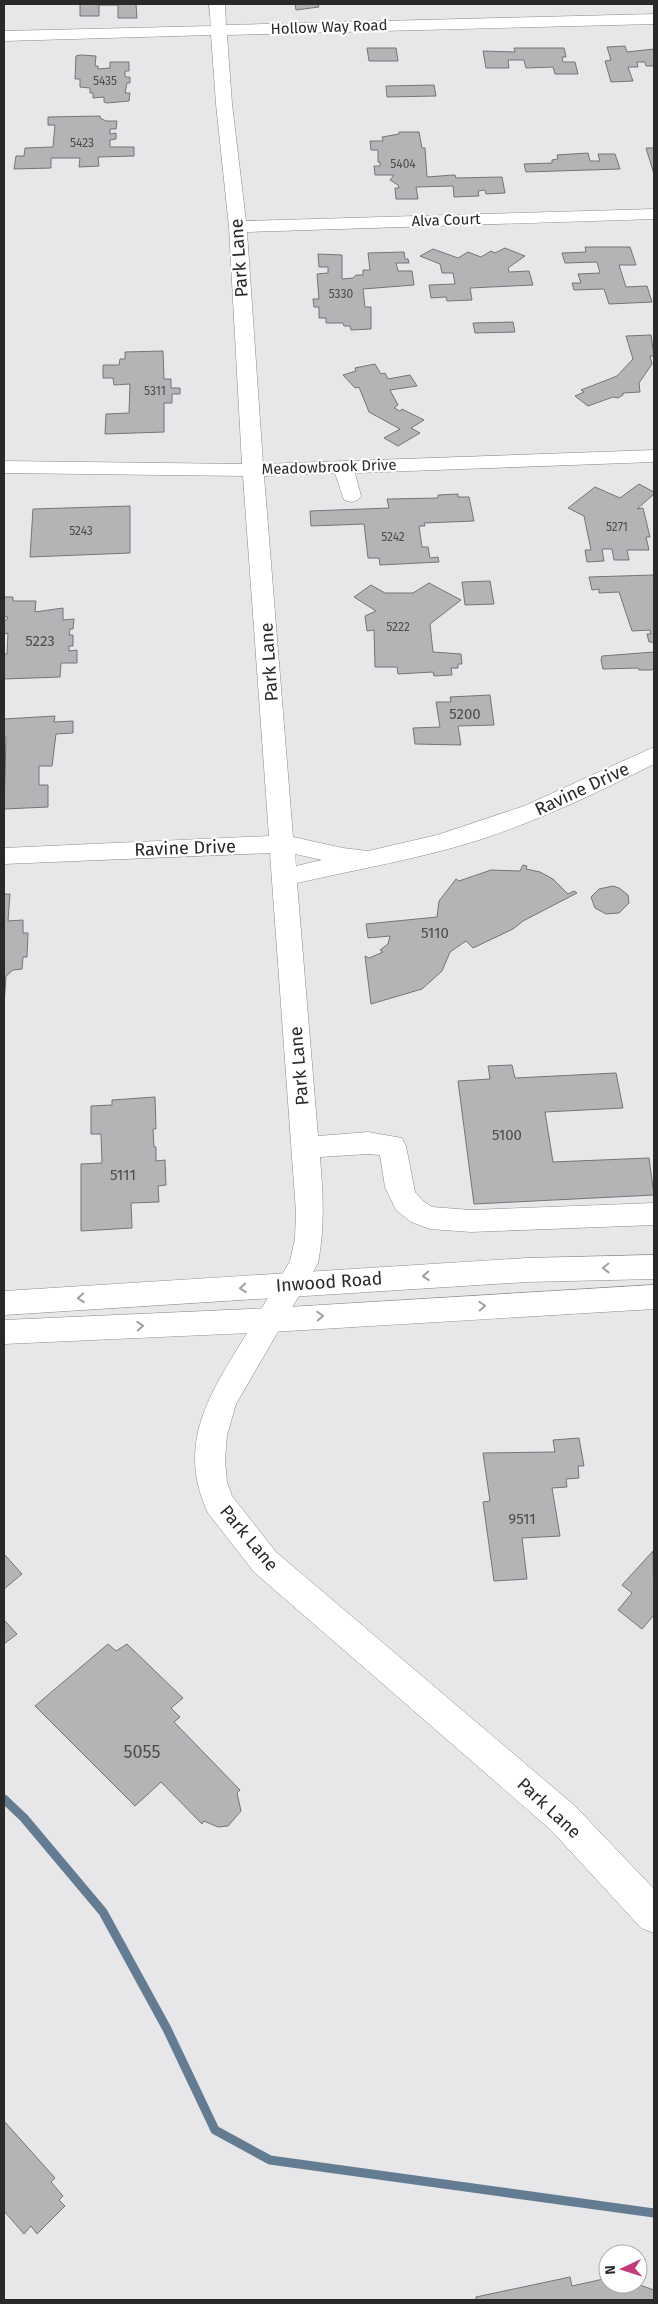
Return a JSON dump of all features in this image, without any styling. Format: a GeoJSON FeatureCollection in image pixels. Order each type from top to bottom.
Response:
{"type":"FeatureCollection","features":[{"type":"Feature","properties":{"kind":"street","name":"Park Lane"},"geometry":{"type":"LineString","coordinates":[[216,4],[238,227],[281,844],[310,1212],[309,1238],[304,1263],[222,1401],[212,1436],[210,1460],[212,1482],[219,1503],[265,1562],[563,1818],[654,1915]]}},
{"type":"Feature","properties":{"kind":"street"},"geometry":{"type":"LineString","coordinates":[[582,4],[588,21]]}},
{"type":"Feature","properties":{"kind":"street","name":"Hollow Way Road"},"geometry":{"type":"LineString","coordinates":[[4,36],[654,19]]}},
{"type":"Feature","properties":{"kind":"street","name":"Alva Court"},"geometry":{"type":"LineString","coordinates":[[238,227],[654,215]]}},
{"type":"Feature","properties":{"kind":"street","name":"Meadowbrook Drive"},"geometry":{"type":"LineString","coordinates":[[4,467],[254,470],[654,456]]}},
{"type":"Feature","properties":{"kind":"street"},"geometry":{"type":"LineString","coordinates":[[343,467],[351,496]]}},
{"type":"Feature","properties":{"kind":"street","name":"Ravine Drive"},"geometry":{"type":"LineString","coordinates":[[284,877],[427,847],[502,825],[583,790],[654,754]]}},
{"type":"Feature","properties":{"kind":"street","name":"Ravine Drive"},"geometry":{"type":"LineString","coordinates":[[4,856],[281,844],[296,845],[364,859]]}},
{"type":"Feature","properties":{"kind":"street"},"geometry":{"type":"LineString","coordinates":[[305,1148],[368,1143],[392,1146],[401,1192],[412,1209],[426,1218],[446,1221],[471,1221],[654,1214]]}},
{"type":"Feature","properties":{"kind":"street","name":"Inwood Road"},"geometry":{"type":"LineString","coordinates":[[4,1303],[527,1270],[654,1267]]}},
{"type":"Feature","properties":{"kind":"street","name":"Inwood Road"},"geometry":{"type":"LineString","coordinates":[[4,1332],[271,1320],[654,1298]]}},
{"type":"Feature","properties":{"kind":"building"},"geometry":{"type":"Polygon","coordinates":[[[80,4],[136,4],[137,18],[118,18],[118,5],[99,5],[99,16],[80,16],[80,4]]]}},
{"type":"Feature","properties":{"kind":"building"},"geometry":{"type":"Polygon","coordinates":[[[295,4],[318,4],[319,7],[296,10],[295,4]]]}},
{"type":"Feature","properties":{"kind":"building"},"geometry":{"type":"Polygon","coordinates":[[[625,46],[627,52],[654,49],[654,66],[646,66],[645,62],[637,62],[638,67],[628,67],[633,81],[611,82],[605,61],[611,60],[607,47],[625,46]]]}},
{"type":"Feature","properties":{"kind":"building"},"geometry":{"type":"Polygon","coordinates":[[[367,48],[396,48],[398,61],[369,61],[367,48]]]}},
{"type":"Feature","properties":{"kind":"building"},"geometry":{"type":"Polygon","coordinates":[[[514,48],[564,48],[566,57],[562,57],[563,62],[575,62],[578,74],[555,74],[553,67],[526,68],[524,60],[508,60],[509,68],[486,68],[483,51],[515,52],[514,48]]]}},
{"type":"Feature","properties":{"kind":"building"},"geometry":{"type":"Polygon","coordinates":[[[76,56],[96,56],[95,66],[98,66],[98,69],[110,68],[110,62],[129,62],[129,71],[125,71],[125,77],[130,77],[130,83],[127,83],[125,93],[130,93],[129,101],[107,103],[104,102],[104,97],[93,98],[90,88],[80,87],[80,79],[75,79],[76,56]]]}},
{"type":"Feature","properties":{"kind":"building"},"geometry":{"type":"Polygon","coordinates":[[[434,85],[436,96],[387,97],[386,86],[434,85]]]}},
{"type":"Feature","properties":{"kind":"building"},"geometry":{"type":"Polygon","coordinates":[[[100,116],[100,118],[106,121],[117,121],[116,129],[110,129],[110,134],[116,133],[116,139],[110,140],[110,147],[134,147],[134,156],[98,157],[99,166],[79,167],[80,158],[51,158],[51,168],[14,169],[16,156],[24,156],[25,148],[53,147],[55,125],[48,125],[48,117],[100,116]]]}},
{"type":"Feature","properties":{"kind":"building"},"geometry":{"type":"Polygon","coordinates":[[[399,132],[419,132],[422,148],[425,148],[427,177],[455,175],[456,178],[502,177],[505,193],[486,194],[485,190],[478,191],[479,196],[454,197],[453,186],[416,187],[418,199],[396,199],[395,188],[399,188],[398,185],[390,180],[394,175],[375,175],[374,166],[380,166],[380,162],[378,162],[378,150],[371,150],[370,141],[383,141],[382,137],[399,134],[399,132]]]}},
{"type":"Feature","properties":{"kind":"building"},"geometry":{"type":"Polygon","coordinates":[[[646,148],[654,148],[654,174],[646,148]]]}},
{"type":"Feature","properties":{"kind":"building"},"geometry":{"type":"Polygon","coordinates":[[[588,153],[590,161],[600,161],[598,154],[615,154],[620,169],[526,172],[524,164],[552,163],[552,160],[558,159],[557,155],[588,153]]]}},
{"type":"Feature","properties":{"kind":"building"},"geometry":{"type":"Polygon","coordinates":[[[585,247],[630,247],[636,265],[619,265],[626,287],[647,286],[652,302],[609,304],[604,289],[574,290],[572,283],[581,283],[578,274],[600,273],[597,262],[565,263],[562,253],[586,252],[585,247]]]}},
{"type":"Feature","properties":{"kind":"building"},"geometry":{"type":"Polygon","coordinates":[[[505,248],[525,256],[508,268],[509,272],[529,271],[533,285],[470,288],[472,300],[447,301],[446,297],[431,298],[429,285],[455,284],[453,273],[442,273],[440,264],[420,256],[433,249],[458,258],[468,252],[481,257],[491,251],[495,253],[505,248]]]}},
{"type":"Feature","properties":{"kind":"building"},"geometry":{"type":"Polygon","coordinates":[[[404,252],[405,259],[408,259],[409,263],[396,263],[398,271],[412,271],[414,285],[363,289],[365,307],[371,307],[371,329],[351,330],[350,326],[344,326],[343,323],[326,323],[326,318],[319,318],[319,307],[314,307],[313,299],[319,299],[317,274],[328,273],[328,267],[319,267],[318,254],[342,255],[342,279],[363,275],[363,270],[370,270],[368,253],[404,252]]]}},
{"type":"Feature","properties":{"kind":"building"},"geometry":{"type":"Polygon","coordinates":[[[513,322],[515,332],[475,333],[473,323],[513,322]]]}},
{"type":"Feature","properties":{"kind":"building"},"geometry":{"type":"Polygon","coordinates":[[[651,335],[654,356],[650,356],[652,364],[639,383],[640,392],[623,393],[618,398],[613,397],[588,406],[575,396],[584,392],[581,390],[617,376],[633,359],[626,336],[651,335]]]}},
{"type":"Feature","properties":{"kind":"building"},"geometry":{"type":"Polygon","coordinates":[[[163,351],[164,379],[171,379],[171,388],[180,388],[180,394],[172,394],[172,403],[164,403],[164,432],[105,434],[106,414],[129,413],[130,384],[114,385],[113,378],[103,378],[103,365],[119,365],[120,359],[125,359],[125,352],[163,351]]]}},
{"type":"Feature","properties":{"kind":"building"},"geometry":{"type":"Polygon","coordinates":[[[375,364],[381,374],[385,373],[388,379],[410,375],[417,386],[390,390],[398,405],[394,408],[400,411],[402,409],[424,420],[411,428],[420,433],[398,446],[384,438],[400,429],[369,412],[359,387],[355,388],[343,375],[356,371],[355,368],[375,364]]]}},
{"type":"Feature","properties":{"kind":"building"},"geometry":{"type":"Polygon","coordinates":[[[639,484],[654,492],[637,509],[643,508],[650,537],[646,537],[649,550],[627,550],[629,560],[614,560],[612,549],[602,549],[604,561],[587,562],[585,550],[591,550],[584,516],[568,508],[595,487],[620,498],[639,484]]]}},
{"type":"Feature","properties":{"kind":"building"},"geometry":{"type":"Polygon","coordinates":[[[458,494],[458,497],[469,497],[474,521],[424,523],[425,526],[419,526],[422,547],[428,547],[430,558],[438,557],[439,562],[380,565],[379,558],[368,558],[364,524],[311,526],[310,511],[389,508],[387,499],[438,498],[438,495],[458,494]]]}},
{"type":"Feature","properties":{"kind":"building"},"geometry":{"type":"Polygon","coordinates":[[[130,506],[130,553],[30,557],[33,509],[130,506]]]}},
{"type":"Feature","properties":{"kind":"building"},"geometry":{"type":"Polygon","coordinates":[[[653,575],[654,646],[653,642],[649,642],[647,634],[651,634],[650,630],[632,631],[619,592],[599,593],[599,589],[592,590],[589,577],[653,575]]]}},
{"type":"Feature","properties":{"kind":"building"},"geometry":{"type":"Polygon","coordinates":[[[490,581],[494,604],[465,605],[462,582],[490,581]]]}},
{"type":"Feature","properties":{"kind":"building"},"geometry":{"type":"Polygon","coordinates":[[[429,583],[461,600],[430,624],[433,652],[461,654],[462,664],[458,664],[458,668],[451,668],[452,675],[434,676],[433,672],[398,674],[397,667],[375,667],[374,630],[367,631],[365,616],[376,611],[354,597],[371,585],[385,593],[413,593],[429,583]]]}},
{"type":"Feature","properties":{"kind":"building"},"geometry":{"type":"Polygon","coordinates":[[[4,597],[13,597],[13,601],[36,601],[35,612],[63,608],[63,620],[74,619],[73,629],[70,629],[69,635],[73,635],[73,646],[69,646],[69,651],[77,650],[77,663],[61,663],[60,677],[4,679],[4,654],[7,654],[8,633],[4,634],[4,620],[7,620],[8,617],[4,617],[4,597]]]}},
{"type":"Feature","properties":{"kind":"building"},"geometry":{"type":"Polygon","coordinates":[[[654,652],[654,669],[651,670],[639,670],[638,668],[603,669],[602,656],[654,652]]]}},
{"type":"Feature","properties":{"kind":"building"},"geometry":{"type":"Polygon","coordinates":[[[490,695],[494,725],[458,726],[461,745],[415,744],[413,728],[440,727],[436,702],[451,702],[450,697],[490,695]]]}},
{"type":"Feature","properties":{"kind":"building"},"geometry":{"type":"Polygon","coordinates":[[[55,716],[54,722],[73,721],[73,733],[56,734],[52,766],[39,766],[39,785],[48,785],[48,807],[4,809],[6,737],[4,737],[4,719],[55,716]]]}},
{"type":"Feature","properties":{"kind":"building"},"geometry":{"type":"Polygon","coordinates":[[[523,865],[527,866],[526,869],[540,872],[553,879],[568,894],[574,891],[577,893],[523,921],[513,929],[473,948],[466,941],[450,952],[442,971],[422,989],[371,1004],[365,956],[369,958],[383,952],[380,950],[388,944],[390,936],[368,938],[366,924],[437,917],[439,901],[456,879],[459,881],[491,870],[520,871],[523,865]]]}},
{"type":"Feature","properties":{"kind":"building"},"geometry":{"type":"Polygon","coordinates":[[[613,886],[628,895],[629,903],[619,913],[606,914],[595,908],[591,897],[599,889],[613,886]]]}},
{"type":"Feature","properties":{"kind":"building"},"geometry":{"type":"Polygon","coordinates":[[[4,894],[10,894],[8,921],[23,920],[23,933],[28,933],[27,957],[23,957],[22,969],[13,970],[6,976],[4,1005],[4,894]]]}},
{"type":"Feature","properties":{"kind":"building"},"geometry":{"type":"Polygon","coordinates":[[[512,1065],[515,1078],[616,1073],[623,1108],[545,1112],[553,1162],[649,1158],[654,1195],[474,1204],[458,1081],[490,1079],[488,1066],[512,1065]]]}},
{"type":"Feature","properties":{"kind":"building"},"geometry":{"type":"Polygon","coordinates":[[[155,1097],[156,1129],[153,1129],[154,1147],[156,1147],[156,1161],[165,1160],[166,1185],[158,1186],[159,1202],[131,1203],[132,1228],[81,1231],[81,1164],[102,1163],[101,1134],[91,1134],[91,1106],[112,1105],[112,1100],[155,1097]]]}},
{"type":"Feature","properties":{"kind":"building"},"geometry":{"type":"Polygon","coordinates":[[[579,1438],[584,1466],[578,1466],[579,1478],[566,1479],[567,1487],[552,1488],[560,1536],[522,1538],[527,1579],[494,1581],[483,1502],[490,1501],[483,1453],[555,1452],[553,1440],[579,1438]]]}},
{"type":"Feature","properties":{"kind":"building"},"geometry":{"type":"Polygon","coordinates":[[[653,1551],[654,1615],[642,1629],[618,1610],[632,1593],[622,1585],[653,1551]]]}},
{"type":"Feature","properties":{"kind":"building"},"geometry":{"type":"Polygon","coordinates":[[[4,1554],[22,1574],[4,1589],[4,1554]]]}},
{"type":"Feature","properties":{"kind":"building"},"geometry":{"type":"Polygon","coordinates":[[[4,1620],[17,1634],[4,1644],[4,1620]]]}},
{"type":"Feature","properties":{"kind":"building"},"geometry":{"type":"Polygon","coordinates":[[[108,1644],[116,1651],[127,1644],[183,1698],[171,1708],[180,1717],[174,1722],[240,1790],[237,1793],[241,1811],[228,1826],[218,1827],[204,1821],[202,1824],[161,1782],[135,1806],[35,1706],[108,1644]]]}},
{"type":"Feature","properties":{"kind":"building"},"geometry":{"type":"Polygon","coordinates":[[[4,2121],[55,2178],[51,2182],[63,2196],[59,2200],[65,2206],[37,2234],[31,2226],[24,2234],[4,2211],[4,2121]]]}},
{"type":"Feature","properties":{"kind":"building"},"geometry":{"type":"Polygon","coordinates":[[[570,2277],[572,2286],[598,2280],[598,2294],[648,2294],[648,2288],[654,2290],[654,2300],[476,2300],[476,2297],[570,2277]]]}},
{"type":"Feature","properties":{"kind":"waterway"},"geometry":{"type":"LineString","coordinates":[[4,1799],[24,1818],[103,1912],[167,2029],[215,2130],[270,2160],[654,2213]]}}]}
